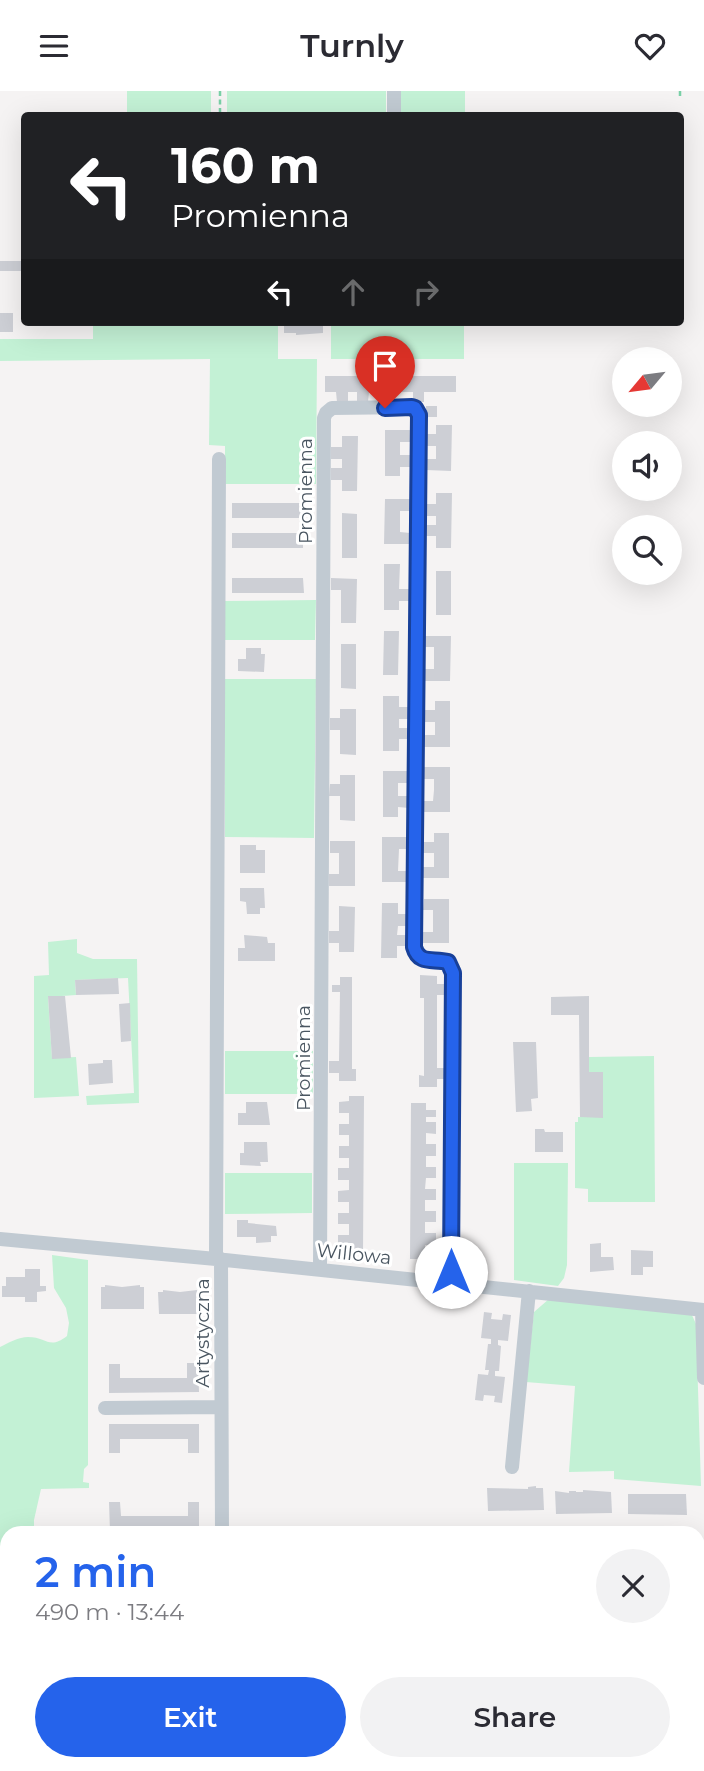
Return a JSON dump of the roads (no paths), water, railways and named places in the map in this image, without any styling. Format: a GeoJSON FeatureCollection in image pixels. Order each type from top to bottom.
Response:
{"type":"FeatureCollection","features":[{"type":"Feature","properties":{"kind":"street"},"geometry":{"type":"LineString","coordinates":[[394,91],[394,112]]}},
{"type":"Feature","properties":{"kind":"street","name":"Promienna"},"geometry":{"type":"LineString","coordinates":[[320,1270],[324,418],[332,408],[412,407],[419,415],[414,947],[417,956],[422,960],[448,962],[453,973],[451,1283]]}},
{"type":"Feature","properties":{"kind":"street","name":"Artystyczna"},"geometry":{"type":"LineString","coordinates":[[219,459],[219,1259],[222,1526]]}},
{"type":"Feature","properties":{"kind":"street","name":"Willowa"},"geometry":{"type":"LineString","coordinates":[[0,1239],[219,1259],[703,1310]]}},
{"type":"Feature","properties":{"kind":"street"},"geometry":{"type":"LineString","coordinates":[[512,1467],[529,1291]]}},
{"type":"Feature","properties":{"kind":"street"},"geometry":{"type":"LineString","coordinates":[[703,1310],[704,1378]]}},
{"type":"Feature","properties":{"kind":"street","name":"Artystyczna"},"geometry":{"type":"LineString","coordinates":[[104,1408],[221,1407]]}}]}
